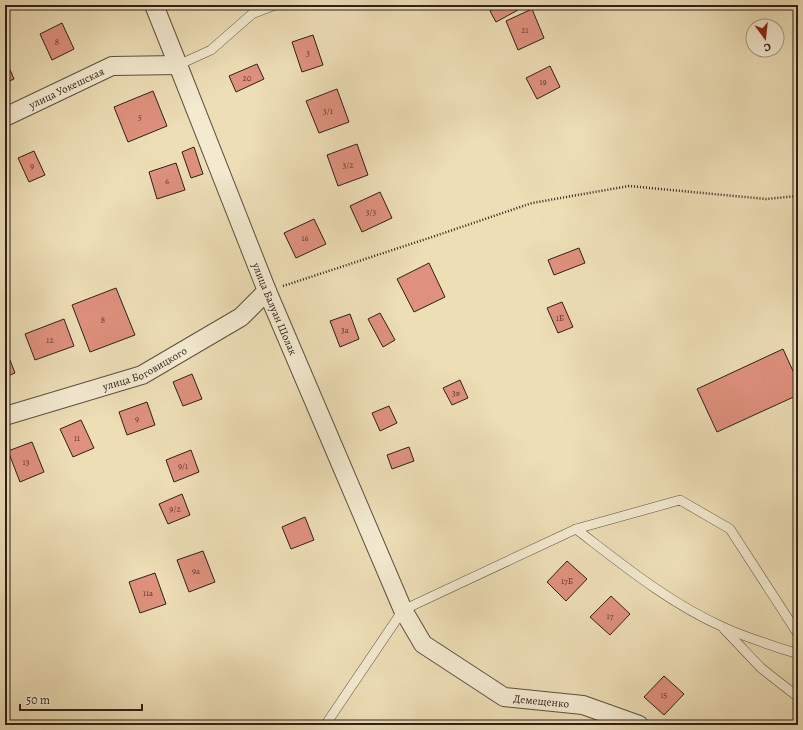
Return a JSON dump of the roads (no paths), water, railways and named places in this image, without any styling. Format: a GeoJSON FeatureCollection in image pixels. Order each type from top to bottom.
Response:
{"type":"FeatureCollection","features":[{"type":"Feature","properties":{"kind":"street","name":"улица Балуан Шолак"},"geometry":{"type":"LineString","coordinates":[[154,5],[267,291],[403,610]]}},
{"type":"Feature","properties":{"kind":"street","name":"улица Уокешская"},"geometry":{"type":"LineString","coordinates":[[5,117],[112,66],[178,65]]}},
{"type":"Feature","properties":{"kind":"street","name":"улица Боговицкого"},"geometry":{"type":"LineString","coordinates":[[5,416],[142,375],[241,317],[267,291]]}},
{"type":"Feature","properties":{"kind":"street","name":"Демещенко"},"geometry":{"type":"LineString","coordinates":[[403,610],[423,644],[504,698],[583,705],[639,725]]}},
{"type":"Feature","properties":{"kind":"lane"},"geometry":{"type":"LineString","coordinates":[[178,65],[211,50],[252,14],[275,5]]}},
{"type":"Feature","properties":{"kind":"lane"},"geometry":{"type":"LineString","coordinates":[[327,725],[328,721],[403,610],[576,529],[680,500],[730,529],[798,634]]}},
{"type":"Feature","properties":{"kind":"lane"},"geometry":{"type":"LineString","coordinates":[[576,529],[642,580],[690,610],[723,627],[798,654]]}},
{"type":"Feature","properties":{"kind":"lane"},"geometry":{"type":"LineString","coordinates":[[723,627],[761,668],[798,697]]}}]}
